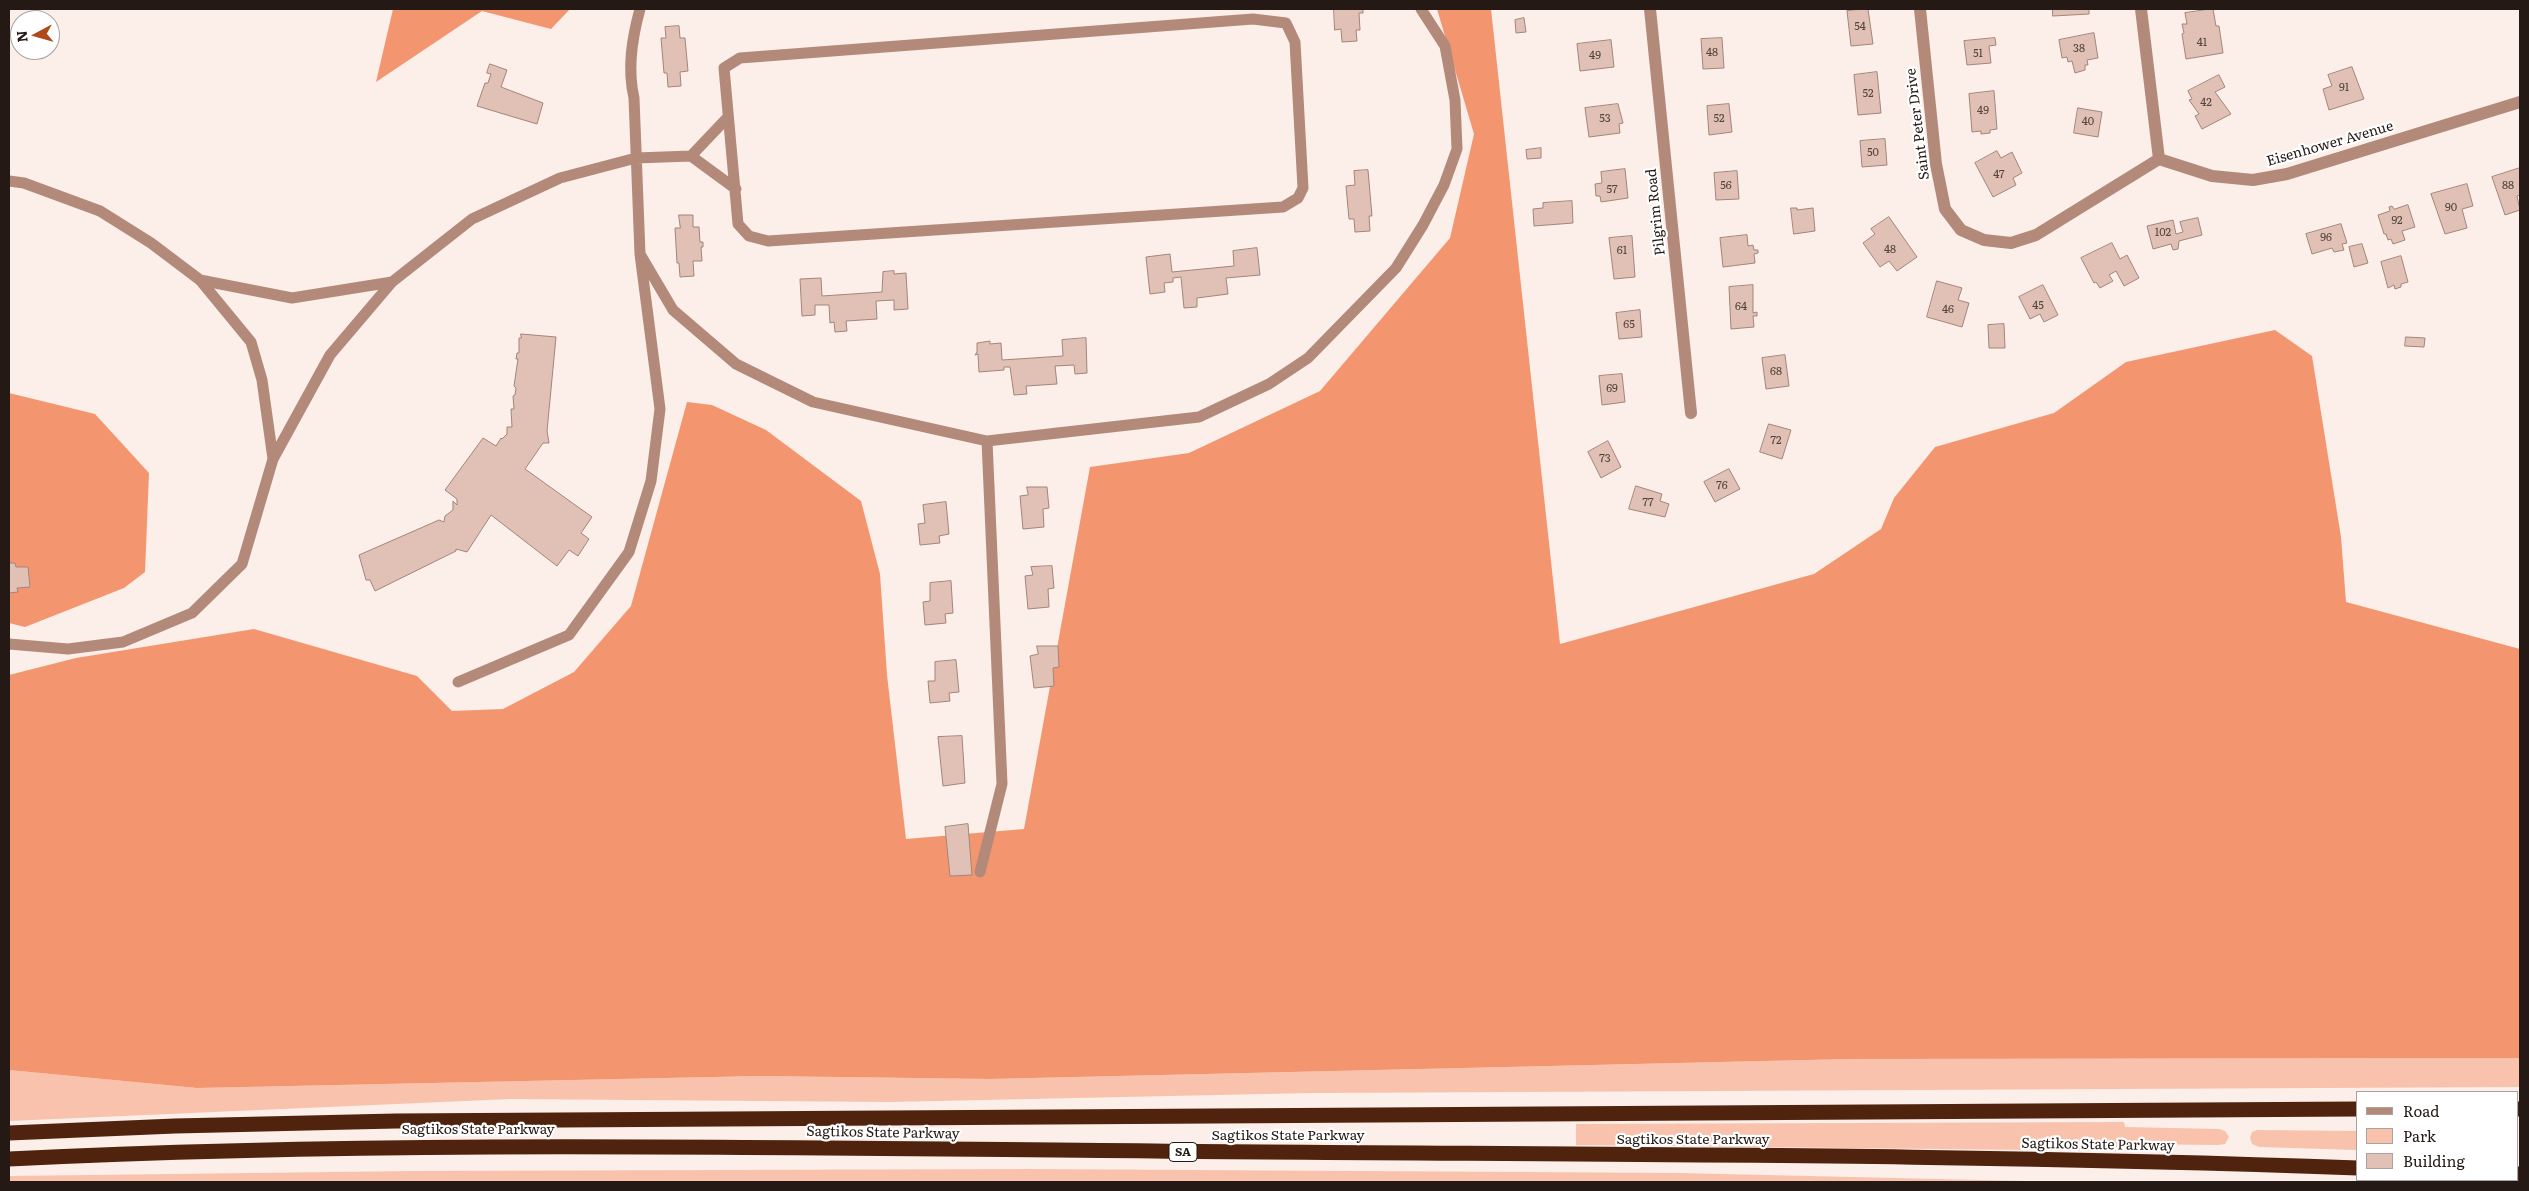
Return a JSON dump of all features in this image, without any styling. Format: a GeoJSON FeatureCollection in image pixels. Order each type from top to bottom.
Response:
{"type":"FeatureCollection","features":[{"type":"Feature","properties":{"kind":"highway","name":"Sagtikos State Parkway"},"geometry":{"type":"LineString","coordinates":[[9,1133],[175,1126],[406,1121],[2356,1109]]}},
{"type":"Feature","properties":{"kind":"highway","name":"Sagtikos State Parkway"},"geometry":{"type":"LineString","coordinates":[[9,1159],[283,1149],[660,1147],[1910,1158],[2215,1163],[2356,1168]]}},
{"type":"Feature","properties":{"kind":"street","name":"Pilgrim Road"},"geometry":{"type":"LineString","coordinates":[[1650,9],[1691,413]]}},
{"type":"Feature","properties":{"kind":"street","name":"Saint Peter Drive"},"geometry":{"type":"LineString","coordinates":[[1920,9],[1936,164],[1945,209],[1961,230],[1984,240],[2011,243],[2036,235],[2159,160]]}},
{"type":"Feature","properties":{"kind":"street"},"geometry":{"type":"LineString","coordinates":[[2141,9],[2159,160]]}},
{"type":"Feature","properties":{"kind":"street","name":"Eisenhower Avenue"},"geometry":{"type":"LineString","coordinates":[[2159,160],[2212,176],[2253,180],[2287,174],[2520,102]]}},
{"type":"Feature","properties":{"kind":"lane"},"geometry":{"type":"LineString","coordinates":[[458,682],[569,635],[629,552],[651,481],[660,409],[640,254],[634,98],[629,76],[635,26],[640,9]]}},
{"type":"Feature","properties":{"kind":"lane"},"geometry":{"type":"LineString","coordinates":[[640,254],[673,310],[736,364],[813,402],[986,440],[1200,417],[1269,384],[1308,358],[1396,268],[1423,225],[1444,185],[1457,150],[1455,100],[1445,46],[1421,9]]}},
{"type":"Feature","properties":{"kind":"lane"},"geometry":{"type":"LineString","coordinates":[[1254,19],[1286,23],[1295,42],[1303,188],[1298,198],[1283,207],[768,241],[749,236],[738,224],[736,189],[724,68],[740,58],[1254,19]]}},
{"type":"Feature","properties":{"kind":"lane"},"geometry":{"type":"LineString","coordinates":[[691,156],[728,117]]}},
{"type":"Feature","properties":{"kind":"lane"},"geometry":{"type":"LineString","coordinates":[[9,644],[68,649],[123,642],[192,613],[242,564],[272,459],[330,355],[392,282],[472,219],[560,178],[636,158],[691,156],[736,189]]}},
{"type":"Feature","properties":{"kind":"lane"},"geometry":{"type":"LineString","coordinates":[[9,182],[24,183],[100,212],[151,243],[200,280],[251,342],[262,380],[272,459]]}},
{"type":"Feature","properties":{"kind":"lane"},"geometry":{"type":"LineString","coordinates":[[200,280],[292,298],[392,282]]}},
{"type":"Feature","properties":{"kind":"lane"},"geometry":{"type":"LineString","coordinates":[[980,872],[1002,784],[986,440]]}},
{"type":"Feature","properties":{"kind":"green space"},"geometry":{"type":"Polygon","coordinates":[[[2520,1058],[2520,1087],[1311,1093],[889,1102],[510,1099],[9,1121],[9,1070],[197,1088],[760,1076],[990,1079],[1851,1059],[2520,1058]]]}},
{"type":"Feature","properties":{"kind":"green space"},"geometry":{"type":"Polygon","coordinates":[[[2124,1122],[2125,1127],[2219,1129],[2225,1131],[2229,1137],[2225,1144],[2218,1145],[2125,1144],[2124,1151],[1576,1145],[1576,1124],[2124,1122]]]}},
{"type":"Feature","properties":{"kind":"green space"},"geometry":{"type":"Polygon","coordinates":[[[2257,1130],[2356,1131],[2356,1150],[2259,1147],[2252,1144],[2250,1138],[2252,1132],[2257,1130]]]}},
{"type":"Feature","properties":{"kind":"green space"},"geometry":{"type":"Polygon","coordinates":[[[1030,1169],[1678,1173],[2068,1182],[9,1182],[9,1176],[417,1171],[1030,1169]]]}},
{"type":"Feature","properties":{"kind":"shaded area"},"geometry":{"type":"Polygon","coordinates":[[[393,9],[570,9],[551,29],[482,11],[376,82],[393,9]]]}},
{"type":"Feature","properties":{"kind":"shaded area"},"geometry":{"type":"Polygon","coordinates":[[[1437,9],[1491,9],[1560,644],[1814,574],[1881,529],[1894,498],[1935,447],[2054,413],[2126,362],[2275,330],[2312,356],[2341,537],[2346,602],[2520,649],[2520,1058],[1851,1059],[990,1079],[760,1076],[197,1088],[9,1070],[9,675],[76,658],[254,629],[417,676],[452,711],[503,709],[574,672],[631,606],[687,402],[712,405],[766,430],[861,501],[880,574],[887,675],[906,839],[1024,829],[1090,467],[1189,453],[1320,391],[1450,238],[1474,134],[1437,9]]]}},
{"type":"Feature","properties":{"kind":"shaded area"},"geometry":{"type":"Polygon","coordinates":[[[9,393],[95,414],[149,473],[145,572],[124,588],[25,627],[9,623],[9,393]]]}},
{"type":"Feature","properties":{"kind":"building"},"geometry":{"type":"Polygon","coordinates":[[[1334,9],[1363,9],[1363,13],[1359,13],[1360,30],[1356,30],[1357,41],[1342,42],[1341,29],[1335,30],[1334,9]]]}},
{"type":"Feature","properties":{"kind":"building"},"geometry":{"type":"Polygon","coordinates":[[[1868,9],[1873,44],[1851,46],[1847,11],[1868,9]]]}},
{"type":"Feature","properties":{"kind":"building"},"geometry":{"type":"Polygon","coordinates":[[[2053,9],[2089,9],[2089,14],[2053,16],[2053,9]]]}},
{"type":"Feature","properties":{"kind":"building"},"geometry":{"type":"Polygon","coordinates":[[[2213,9],[2216,26],[2219,26],[2223,53],[2186,59],[2182,34],[2184,33],[2182,24],[2187,24],[2185,13],[2213,9]]]}},
{"type":"Feature","properties":{"kind":"building"},"geometry":{"type":"Polygon","coordinates":[[[1524,18],[1526,32],[1516,33],[1515,20],[1524,18]]]}},
{"type":"Feature","properties":{"kind":"building"},"geometry":{"type":"Polygon","coordinates":[[[679,26],[680,38],[685,38],[688,71],[680,72],[681,86],[668,87],[667,73],[664,73],[661,38],[666,38],[665,27],[679,26]]]}},
{"type":"Feature","properties":{"kind":"building"},"geometry":{"type":"Polygon","coordinates":[[[2094,33],[2098,58],[2087,60],[2088,65],[2085,65],[2085,70],[2075,73],[2072,61],[2068,62],[2067,57],[2062,58],[2059,40],[2094,33]]]}},
{"type":"Feature","properties":{"kind":"building"},"geometry":{"type":"Polygon","coordinates":[[[1722,38],[1724,68],[1703,69],[1701,39],[1722,38]]]}},
{"type":"Feature","properties":{"kind":"building"},"geometry":{"type":"Polygon","coordinates":[[[1995,38],[1996,45],[1989,46],[1991,63],[1967,65],[1964,41],[1995,38]]]}},
{"type":"Feature","properties":{"kind":"building"},"geometry":{"type":"Polygon","coordinates":[[[1611,40],[1614,67],[1580,71],[1577,44],[1611,40]]]}},
{"type":"Feature","properties":{"kind":"building"},"geometry":{"type":"Polygon","coordinates":[[[490,64],[507,70],[501,87],[543,103],[537,124],[477,106],[485,83],[488,83],[491,74],[487,73],[490,64]]]}},
{"type":"Feature","properties":{"kind":"building"},"geometry":{"type":"Polygon","coordinates":[[[2352,67],[2364,99],[2329,110],[2323,89],[2332,86],[2328,75],[2352,67]]]}},
{"type":"Feature","properties":{"kind":"building"},"geometry":{"type":"Polygon","coordinates":[[[1877,72],[1881,113],[1858,115],[1854,75],[1877,72]]]}},
{"type":"Feature","properties":{"kind":"building"},"geometry":{"type":"Polygon","coordinates":[[[2219,75],[2225,87],[2215,92],[2231,114],[2202,129],[2195,116],[2199,114],[2189,100],[2192,99],[2188,91],[2219,75]]]}},
{"type":"Feature","properties":{"kind":"building"},"geometry":{"type":"Polygon","coordinates":[[[1994,91],[1997,129],[1990,130],[1990,133],[1972,132],[1969,94],[1994,91]]]}},
{"type":"Feature","properties":{"kind":"building"},"geometry":{"type":"Polygon","coordinates":[[[1618,104],[1623,123],[1619,124],[1620,133],[1589,137],[1585,108],[1618,104]]]}},
{"type":"Feature","properties":{"kind":"building"},"geometry":{"type":"Polygon","coordinates":[[[1729,104],[1732,132],[1709,135],[1707,106],[1729,104]]]}},
{"type":"Feature","properties":{"kind":"building"},"geometry":{"type":"Polygon","coordinates":[[[2078,108],[2102,112],[2098,137],[2074,133],[2078,108]]]}},
{"type":"Feature","properties":{"kind":"building"},"geometry":{"type":"Polygon","coordinates":[[[1885,139],[1887,165],[1862,167],[1860,141],[1885,139]]]}},
{"type":"Feature","properties":{"kind":"building"},"geometry":{"type":"Polygon","coordinates":[[[1541,148],[1541,158],[1527,159],[1526,150],[1541,148]]]}},
{"type":"Feature","properties":{"kind":"building"},"geometry":{"type":"Polygon","coordinates":[[[1997,151],[2001,158],[2012,152],[2022,173],[2013,178],[2016,185],[1993,197],[1975,163],[1997,151]]]}},
{"type":"Feature","properties":{"kind":"building"},"geometry":{"type":"Polygon","coordinates":[[[2520,168],[2520,195],[2517,196],[2520,210],[2505,215],[2492,177],[2520,168]]]}},
{"type":"Feature","properties":{"kind":"building"},"geometry":{"type":"Polygon","coordinates":[[[1625,169],[1628,198],[1601,202],[1600,196],[1596,196],[1595,184],[1602,183],[1601,172],[1625,169]]]}},
{"type":"Feature","properties":{"kind":"building"},"geometry":{"type":"Polygon","coordinates":[[[1368,170],[1372,216],[1369,216],[1370,231],[1355,232],[1354,219],[1349,219],[1346,186],[1355,185],[1354,171],[1368,170]]]}},
{"type":"Feature","properties":{"kind":"building"},"geometry":{"type":"Polygon","coordinates":[[[1737,171],[1739,199],[1716,200],[1714,173],[1737,171]]]}},
{"type":"Feature","properties":{"kind":"building"},"geometry":{"type":"Polygon","coordinates":[[[2467,184],[2473,206],[2462,209],[2467,228],[2445,234],[2431,194],[2467,184]]]}},
{"type":"Feature","properties":{"kind":"building"},"geometry":{"type":"Polygon","coordinates":[[[1572,201],[1573,223],[1534,226],[1533,209],[1543,208],[1543,203],[1572,201]]]}},
{"type":"Feature","properties":{"kind":"building"},"geometry":{"type":"Polygon","coordinates":[[[2408,205],[2415,227],[2402,231],[2405,240],[2393,244],[2391,239],[2388,240],[2386,234],[2384,234],[2378,215],[2390,211],[2389,207],[2392,206],[2394,209],[2408,205]]]}},
{"type":"Feature","properties":{"kind":"building"},"geometry":{"type":"Polygon","coordinates":[[[1791,208],[1797,208],[1797,210],[1813,208],[1815,231],[1794,234],[1791,208]]]}},
{"type":"Feature","properties":{"kind":"building"},"geometry":{"type":"Polygon","coordinates":[[[679,215],[693,215],[693,227],[699,227],[700,242],[703,242],[703,247],[701,247],[702,261],[693,261],[694,276],[680,277],[679,263],[677,263],[675,228],[680,228],[679,215]]]}},
{"type":"Feature","properties":{"kind":"building"},"geometry":{"type":"Polygon","coordinates":[[[1889,217],[1917,257],[1897,271],[1889,261],[1880,267],[1863,243],[1875,234],[1871,229],[1889,217]]]}},
{"type":"Feature","properties":{"kind":"building"},"geometry":{"type":"Polygon","coordinates":[[[2198,218],[2202,235],[2179,241],[2178,249],[2173,250],[2171,244],[2153,249],[2147,226],[2173,220],[2176,234],[2183,232],[2180,222],[2198,218]]]}},
{"type":"Feature","properties":{"kind":"building"},"geometry":{"type":"Polygon","coordinates":[[[2341,224],[2347,243],[2342,244],[2344,250],[2334,252],[2332,248],[2312,254],[2306,234],[2341,224]]]}},
{"type":"Feature","properties":{"kind":"building"},"geometry":{"type":"Polygon","coordinates":[[[1747,235],[1748,246],[1753,245],[1754,250],[1758,250],[1758,253],[1754,254],[1755,263],[1723,267],[1720,238],[1747,235]]]}},
{"type":"Feature","properties":{"kind":"building"},"geometry":{"type":"Polygon","coordinates":[[[1632,236],[1635,277],[1614,279],[1609,238],[1632,236]]]}},
{"type":"Feature","properties":{"kind":"building"},"geometry":{"type":"Polygon","coordinates":[[[2112,243],[2120,259],[2127,255],[2139,278],[2124,286],[2116,271],[2109,275],[2113,281],[2100,288],[2096,282],[2094,283],[2081,258],[2112,243]]]}},
{"type":"Feature","properties":{"kind":"building"},"geometry":{"type":"Polygon","coordinates":[[[2362,244],[2368,263],[2354,267],[2349,247],[2362,244]]]}},
{"type":"Feature","properties":{"kind":"building"},"geometry":{"type":"Polygon","coordinates":[[[1257,248],[1260,275],[1226,278],[1228,294],[1197,298],[1197,307],[1184,308],[1181,277],[1173,278],[1173,282],[1164,283],[1165,292],[1150,294],[1146,257],[1170,254],[1172,272],[1234,266],[1233,251],[1257,248]]]}},
{"type":"Feature","properties":{"kind":"building"},"geometry":{"type":"Polygon","coordinates":[[[2401,256],[2408,282],[2401,284],[2401,287],[2395,289],[2394,285],[2388,288],[2381,262],[2401,256]]]}},
{"type":"Feature","properties":{"kind":"building"},"geometry":{"type":"Polygon","coordinates":[[[894,271],[894,274],[906,273],[908,309],[894,310],[894,300],[876,301],[877,319],[846,321],[847,331],[835,332],[834,322],[830,323],[829,305],[815,305],[815,315],[802,316],[800,279],[821,278],[822,296],[882,292],[883,272],[894,271]]]}},
{"type":"Feature","properties":{"kind":"building"},"geometry":{"type":"Polygon","coordinates":[[[1937,281],[1962,288],[1958,300],[1969,303],[1962,327],[1927,317],[1937,281]]]}},
{"type":"Feature","properties":{"kind":"building"},"geometry":{"type":"Polygon","coordinates":[[[1753,285],[1753,313],[1757,312],[1757,316],[1753,316],[1754,327],[1731,329],[1729,287],[1753,285]]]}},
{"type":"Feature","properties":{"kind":"building"},"geometry":{"type":"Polygon","coordinates":[[[2043,285],[2058,315],[2044,322],[2040,314],[2030,319],[2019,297],[2043,285]]]}},
{"type":"Feature","properties":{"kind":"building"},"geometry":{"type":"Polygon","coordinates":[[[1640,310],[1642,337],[1619,339],[1616,313],[1640,310]]]}},
{"type":"Feature","properties":{"kind":"building"},"geometry":{"type":"Polygon","coordinates":[[[2004,324],[2005,348],[1989,348],[1988,325],[2004,324]]]}},
{"type":"Feature","properties":{"kind":"building"},"geometry":{"type":"Polygon","coordinates":[[[521,334],[556,337],[547,431],[549,443],[543,443],[525,469],[592,517],[581,533],[589,539],[578,556],[569,550],[557,566],[491,515],[467,552],[456,549],[456,551],[375,591],[370,580],[366,580],[359,555],[439,520],[444,522],[445,516],[453,510],[453,501],[457,505],[457,499],[445,490],[483,438],[496,446],[501,438],[507,434],[507,427],[512,427],[511,409],[514,409],[513,396],[515,395],[516,388],[514,386],[518,359],[516,359],[517,353],[519,353],[519,338],[521,338],[521,334]]]}},
{"type":"Feature","properties":{"kind":"building"},"geometry":{"type":"Polygon","coordinates":[[[2406,337],[2425,338],[2424,347],[2405,346],[2406,337]]]}},
{"type":"Feature","properties":{"kind":"building"},"geometry":{"type":"Polygon","coordinates":[[[1086,338],[1087,373],[1075,374],[1074,365],[1055,366],[1057,384],[1026,386],[1027,394],[1014,395],[1010,367],[1004,367],[1004,370],[979,372],[978,354],[975,355],[977,343],[990,341],[990,344],[1001,343],[1002,360],[1063,356],[1062,340],[1086,338]]]}},
{"type":"Feature","properties":{"kind":"building"},"geometry":{"type":"Polygon","coordinates":[[[1785,355],[1789,386],[1766,389],[1762,358],[1785,355]]]}},
{"type":"Feature","properties":{"kind":"building"},"geometry":{"type":"Polygon","coordinates":[[[1622,374],[1625,402],[1602,405],[1599,376],[1622,374]]]}},
{"type":"Feature","properties":{"kind":"building"},"geometry":{"type":"Polygon","coordinates":[[[1769,424],[1791,430],[1782,459],[1760,452],[1769,424]]]}},
{"type":"Feature","properties":{"kind":"building"},"geometry":{"type":"Polygon","coordinates":[[[1608,441],[1621,467],[1601,478],[1588,452],[1608,441]]]}},
{"type":"Feature","properties":{"kind":"building"},"geometry":{"type":"Polygon","coordinates":[[[1729,469],[1740,489],[1715,502],[1704,482],[1729,469]]]}},
{"type":"Feature","properties":{"kind":"building"},"geometry":{"type":"Polygon","coordinates":[[[1636,486],[1662,494],[1660,501],[1669,504],[1665,517],[1629,509],[1636,486]]]}},
{"type":"Feature","properties":{"kind":"building"},"geometry":{"type":"Polygon","coordinates":[[[1027,487],[1047,487],[1049,508],[1043,509],[1044,527],[1023,529],[1020,496],[1028,495],[1027,487]]]}},
{"type":"Feature","properties":{"kind":"building"},"geometry":{"type":"Polygon","coordinates":[[[946,502],[949,534],[939,536],[940,543],[920,545],[918,524],[925,523],[923,505],[946,502]]]}},
{"type":"Feature","properties":{"kind":"building"},"geometry":{"type":"Polygon","coordinates":[[[9,563],[15,563],[16,567],[28,567],[30,587],[17,588],[18,592],[9,593],[9,563]]]}},
{"type":"Feature","properties":{"kind":"building"},"geometry":{"type":"Polygon","coordinates":[[[1052,566],[1054,588],[1048,589],[1049,607],[1028,609],[1025,576],[1033,575],[1031,567],[1052,566]]]}},
{"type":"Feature","properties":{"kind":"building"},"geometry":{"type":"Polygon","coordinates":[[[951,581],[953,613],[945,614],[946,623],[925,625],[923,602],[930,601],[930,583],[951,581]]]}},
{"type":"Feature","properties":{"kind":"building"},"geometry":{"type":"Polygon","coordinates":[[[1037,646],[1058,646],[1059,667],[1053,668],[1054,686],[1034,688],[1030,656],[1038,654],[1037,646]]]}},
{"type":"Feature","properties":{"kind":"building"},"geometry":{"type":"Polygon","coordinates":[[[956,660],[959,692],[949,693],[950,701],[930,703],[928,681],[935,681],[935,662],[956,660]]]}},
{"type":"Feature","properties":{"kind":"building"},"geometry":{"type":"Polygon","coordinates":[[[962,736],[965,783],[943,786],[938,737],[962,736]]]}},
{"type":"Feature","properties":{"kind":"building"},"geometry":{"type":"Polygon","coordinates":[[[968,824],[972,875],[950,876],[945,827],[968,824]]]}}]}
